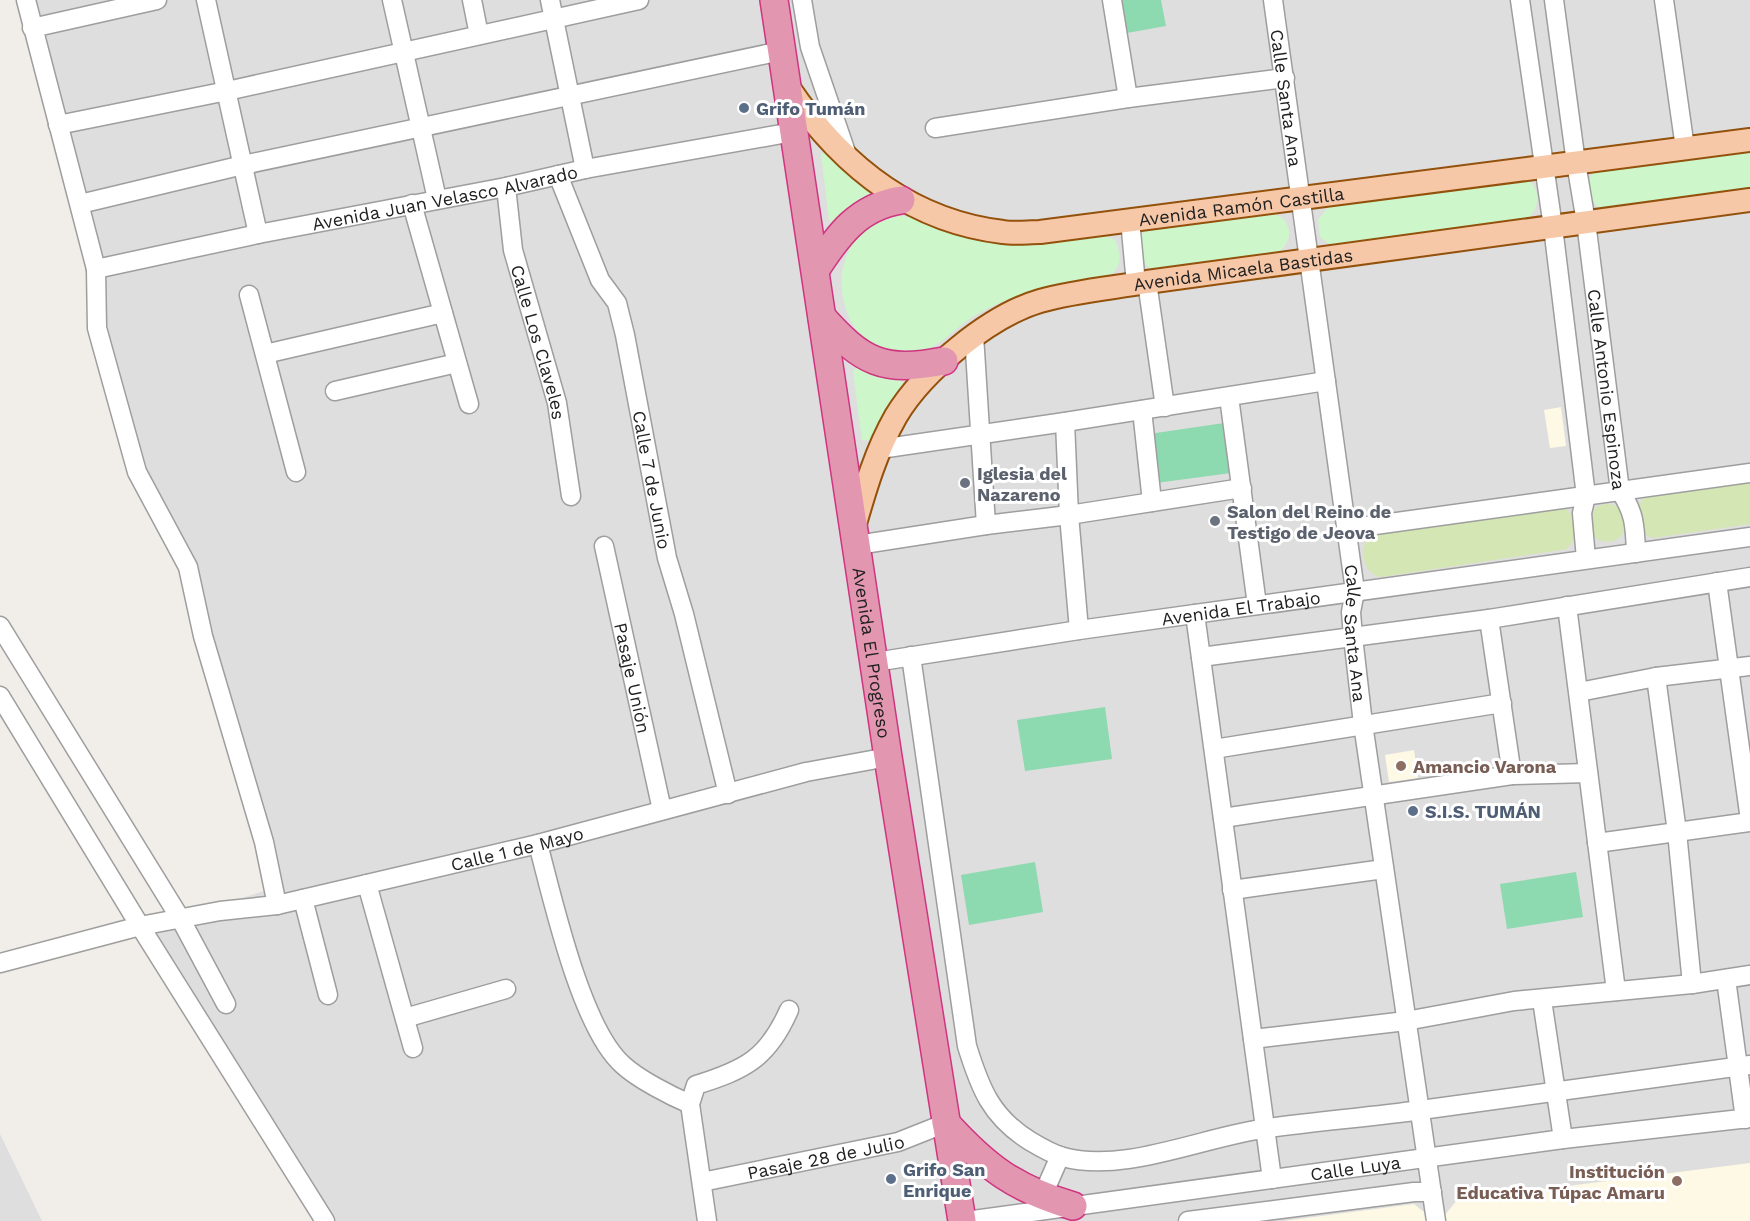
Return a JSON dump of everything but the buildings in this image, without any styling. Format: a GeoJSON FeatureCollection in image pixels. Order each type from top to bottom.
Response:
{"type":"FeatureCollection","features":[{"type":"Feature","properties":{"kind":"highway","name":"Avenida El Progreso"},"geometry":{"type":"LineString","coordinates":[[774,0],[888,757],[946,1123],[964,1221]]}},
{"type":"Feature","properties":{"kind":"highway"},"geometry":{"type":"LineString","coordinates":[[816,269],[834,240],[848,225],[884,203],[901,200]]}},
{"type":"Feature","properties":{"kind":"highway"},"geometry":{"type":"LineString","coordinates":[[822,316],[838,335],[858,351],[876,361],[896,366],[915,367],[944,361]]}},
{"type":"Feature","properties":{"kind":"highway"},"geometry":{"type":"LineString","coordinates":[[946,1123],[973,1152],[1018,1185],[1041,1210],[1073,1206]]}},
{"type":"Feature","properties":{"kind":"main road","name":"Avenida Ramón Castilla"},"geometry":{"type":"LineString","coordinates":[[786,85],[807,115],[849,160],[879,186],[901,200],[934,215],[971,227],[1005,233],[1040,232],[1750,140]]}},
{"type":"Feature","properties":{"kind":"main road","name":"Avenida Micaela Bastidas"},"geometry":{"type":"LineString","coordinates":[[855,537],[868,478],[897,415],[914,392],[944,361],[974,335],[1006,315],[1037,302],[1059,296],[1142,283],[1750,200]]}},
{"type":"Feature","properties":{"kind":"street"},"geometry":{"type":"LineString","coordinates":[[26,0],[96,269],[97,328],[137,472],[188,567],[203,636],[264,842],[277,905]]}},
{"type":"Feature","properties":{"kind":"street"},"geometry":{"type":"LineString","coordinates":[[32,28],[156,0]]}},
{"type":"Feature","properties":{"kind":"street"},"geometry":{"type":"LineString","coordinates":[[206,0],[258,234]]}},
{"type":"Feature","properties":{"kind":"street"},"geometry":{"type":"LineString","coordinates":[[392,0],[436,199]]}},
{"type":"Feature","properties":{"kind":"street"},"geometry":{"type":"LineString","coordinates":[[472,0],[479,35]]}},
{"type":"Feature","properties":{"kind":"street"},"geometry":{"type":"LineString","coordinates":[[58,125],[227,91],[479,35],[552,9],[639,0]]}},
{"type":"Feature","properties":{"kind":"street"},"geometry":{"type":"LineString","coordinates":[[1112,0],[1128,98]]}},
{"type":"Feature","properties":{"kind":"street","name":"Calle Santa Ana"},"geometry":{"type":"LineString","coordinates":[[1274,0],[1355,591],[1351,612],[1364,724],[1426,1160],[1437,1221]]}},
{"type":"Feature","properties":{"kind":"street","name":"Calle Antonio Espinoza"},"geometry":{"type":"LineString","coordinates":[[1520,0],[1553,227],[1586,496],[1582,513],[1586,559]]}},
{"type":"Feature","properties":{"kind":"street","name":"Calle Antonio Espinoza"},"geometry":{"type":"LineString","coordinates":[[1554,0],[1575,163],[1586,222],[1620,491],[1629,505],[1635,522],[1636,553]]}},
{"type":"Feature","properties":{"kind":"street"},"geometry":{"type":"LineString","coordinates":[[1664,0],[1685,148]]}},
{"type":"Feature","properties":{"kind":"street"},"geometry":{"type":"LineString","coordinates":[[806,1],[810,47],[849,160]]}},
{"type":"Feature","properties":{"kind":"street"},"geometry":{"type":"LineString","coordinates":[[552,9],[568,96],[585,169]]}},
{"type":"Feature","properties":{"kind":"street"},"geometry":{"type":"LineString","coordinates":[[80,204],[243,165],[781,51]]}},
{"type":"Feature","properties":{"kind":"street"},"geometry":{"type":"LineString","coordinates":[[935,128],[1128,98],[1285,78]]}},
{"type":"Feature","properties":{"kind":"street","name":"Avenida Juan Velasco Alvarado"},"geometry":{"type":"LineString","coordinates":[[96,269],[258,234],[506,187],[585,169],[793,132]]}},
{"type":"Feature","properties":{"kind":"street","name":"Calle 7 de Junio"},"geometry":{"type":"LineString","coordinates":[[558,175],[600,280],[616,303],[625,335],[667,558],[684,614],[728,794]]}},
{"type":"Feature","properties":{"kind":"street","name":"Calle Los Claveles"},"geometry":{"type":"LineString","coordinates":[[506,187],[513,250],[558,403],[571,496]]}},
{"type":"Feature","properties":{"kind":"street"},"geometry":{"type":"LineString","coordinates":[[412,204],[469,404]]}},
{"type":"Feature","properties":{"kind":"street"},"geometry":{"type":"LineString","coordinates":[[1130,220],[1165,407]]}},
{"type":"Feature","properties":{"kind":"street"},"geometry":{"type":"LineString","coordinates":[[249,294],[296,472]]}},
{"type":"Feature","properties":{"kind":"street"},"geometry":{"type":"LineString","coordinates":[[265,354],[443,313]]}},
{"type":"Feature","properties":{"kind":"street"},"geometry":{"type":"LineString","coordinates":[[974,335],[986,525]]}},
{"type":"Feature","properties":{"kind":"street"},"geometry":{"type":"LineString","coordinates":[[335,392],[458,363]]}},
{"type":"Feature","properties":{"kind":"street"},"geometry":{"type":"LineString","coordinates":[[880,449],[1326,381]]}},
{"type":"Feature","properties":{"kind":"street"},"geometry":{"type":"LineString","coordinates":[[1229,397],[1257,605]]}},
{"type":"Feature","properties":{"kind":"street"},"geometry":{"type":"LineString","coordinates":[[1142,410],[1152,502]]}},
{"type":"Feature","properties":{"kind":"street"},"geometry":{"type":"LineString","coordinates":[[1065,422],[1069,516],[1079,630]]}},
{"type":"Feature","properties":{"kind":"street"},"geometry":{"type":"LineString","coordinates":[[1346,529],[1750,473]]}},
{"type":"Feature","properties":{"kind":"street"},"geometry":{"type":"LineString","coordinates":[[855,537],[1069,516],[1242,488]]}},
{"type":"Feature","properties":{"kind":"street","name":"Avenida El Trabajo"},"geometry":{"type":"LineString","coordinates":[[875,662],[1079,630],[1750,537]]}},
{"type":"Feature","properties":{"kind":"street","name":"Pasaje Unión"},"geometry":{"type":"LineString","coordinates":[[604,546],[662,810]]}},
{"type":"Feature","properties":{"kind":"street"},"geometry":{"type":"LineString","coordinates":[[1201,657],[1489,619],[1750,577]]}},
{"type":"Feature","properties":{"kind":"street"},"geometry":{"type":"LineString","coordinates":[[1597,843],[1750,821],[1716,582]]}},
{"type":"Feature","properties":{"kind":"street"},"geometry":{"type":"LineString","coordinates":[[1567,606],[1616,991]]}},
{"type":"Feature","properties":{"kind":"street"},"geometry":{"type":"LineString","coordinates":[[1195,614],[1272,1179]]}},
{"type":"Feature","properties":{"kind":"street"},"geometry":{"type":"LineString","coordinates":[[1489,619],[1512,775]]}},
{"type":"Feature","properties":{"kind":"street"},"geometry":{"type":"LineString","coordinates":[[0,626],[180,918],[226,1005]]}},
{"type":"Feature","properties":{"kind":"street"},"geometry":{"type":"LineString","coordinates":[[911,656],[967,1046],[975,1074],[996,1115],[1014,1132],[1060,1156],[1079,1160],[1110,1161],[1265,1128],[1419,1110],[1744,1066]]}},
{"type":"Feature","properties":{"kind":"street"},"geometry":{"type":"LineString","coordinates":[[1579,692],[1656,678],[1750,666]]}},
{"type":"Feature","properties":{"kind":"street"},"geometry":{"type":"LineString","coordinates":[[1656,678],[1677,832],[1692,984]]}},
{"type":"Feature","properties":{"kind":"street"},"geometry":{"type":"LineString","coordinates":[[0,696],[325,1221]]}},
{"type":"Feature","properties":{"kind":"street"},"geometry":{"type":"LineString","coordinates":[[1214,748],[1502,703]]}},
{"type":"Feature","properties":{"kind":"street","name":"Calle 1 de Mayo"},"geometry":{"type":"LineString","coordinates":[[0,963],[141,926],[220,911],[277,905],[303,899],[538,844],[806,772],[888,757]]}},
{"type":"Feature","properties":{"kind":"street"},"geometry":{"type":"LineString","coordinates":[[1223,818],[1512,775],[1588,773]]}},
{"type":"Feature","properties":{"kind":"street"},"geometry":{"type":"LineString","coordinates":[[538,844],[570,958],[590,1013],[606,1045],[623,1065],[670,1095],[690,1104]]}},
{"type":"Feature","properties":{"kind":"street"},"geometry":{"type":"LineString","coordinates":[[1233,890],[1384,869]]}},
{"type":"Feature","properties":{"kind":"street"},"geometry":{"type":"LineString","coordinates":[[367,884],[413,1048]]}},
{"type":"Feature","properties":{"kind":"street"},"geometry":{"type":"LineString","coordinates":[[303,899],[327,995]]}},
{"type":"Feature","properties":{"kind":"street"},"geometry":{"type":"LineString","coordinates":[[1253,1039],[1406,1022],[1514,1001],[1692,984],[1750,975]]}},
{"type":"Feature","properties":{"kind":"street"},"geometry":{"type":"LineString","coordinates":[[1726,979],[1744,1066],[1748,1119]]}},
{"type":"Feature","properties":{"kind":"street"},"geometry":{"type":"LineString","coordinates":[[405,1018],[506,989]]}},
{"type":"Feature","properties":{"kind":"street"},"geometry":{"type":"LineString","coordinates":[[1542,1000],[1563,1140]]}},
{"type":"Feature","properties":{"kind":"street"},"geometry":{"type":"LineString","coordinates":[[707,1221],[690,1104],[696,1084],[721,1077],[740,1068],[770,1046],[779,1033],[789,1010]]}},
{"type":"Feature","properties":{"kind":"street","name":"Calle Luya"},"geometry":{"type":"LineString","coordinates":[[1073,1206],[1563,1140],[1748,1119]]}},
{"type":"Feature","properties":{"kind":"street","name":"Pasaje 28 de Julio"},"geometry":{"type":"LineString","coordinates":[[702,1182],[898,1142],[946,1123]]}},
{"type":"Feature","properties":{"kind":"street"},"geometry":{"type":"LineString","coordinates":[[964,1221],[1041,1210],[1060,1156]]}},
{"type":"Feature","properties":{"kind":"street"},"geometry":{"type":"LineString","coordinates":[[1188,1221],[1414,1192],[1432,1192]]}},
{"type":"Feature","properties":{"kind":"shaded area"},"geometry":{"type":"Polygon","coordinates":[[[22,0],[1750,0],[1750,1221],[335,1221],[150,928],[267,890],[184,564],[123,421],[22,0]]]}},
{"type":"Feature","properties":{"kind":"shaded area"},"geometry":{"type":"Polygon","coordinates":[[[1561,407],[1566,446],[1550,448],[1544,410],[1561,407]]]}},
{"type":"Feature","properties":{"kind":"shaded area","name":"Amancio Varona"},"geometry":{"type":"Polygon","coordinates":[[[1414,750],[1418,778],[1389,782],[1385,755],[1414,750]]]}},
{"type":"Feature","properties":{"kind":"shaded area"},"geometry":{"type":"Polygon","coordinates":[[[0,1134],[42,1221],[0,1221],[0,1134]]]}},
{"type":"Feature","properties":{"kind":"shaded area","name":"Institución Educativa Túpac Amaru"},"geometry":{"type":"Polygon","coordinates":[[[1750,1163],[1750,1221],[1283,1221],[1414,1204],[1431,1218],[1444,1216],[1457,1200],[1750,1163]]]}},
{"type":"Feature","properties":{"kind":"green space"},"geometry":{"type":"Polygon","coordinates":[[[1121,0],[1161,0],[1166,26],[1127,33],[1121,0]]]}},
{"type":"Feature","properties":{"kind":"green space"},"geometry":{"type":"Polygon","coordinates":[[[1750,146],[1750,191],[1608,210],[1598,207],[1589,193],[1588,184],[1596,170],[1750,146]]]}},
{"type":"Feature","properties":{"kind":"green space"},"geometry":{"type":"Polygon","coordinates":[[[828,150],[872,192],[872,199],[834,226],[829,220],[821,154],[828,150]]]}},
{"type":"Feature","properties":{"kind":"green space"},"geometry":{"type":"Polygon","coordinates":[[[1527,179],[1536,190],[1537,201],[1533,213],[1524,223],[1338,247],[1320,237],[1318,220],[1330,205],[1527,179]]]}},
{"type":"Feature","properties":{"kind":"green space"},"geometry":{"type":"Polygon","coordinates":[[[1273,213],[1284,220],[1288,227],[1289,238],[1280,252],[1271,258],[1155,271],[1145,264],[1141,256],[1140,235],[1156,226],[1273,213]]]}},
{"type":"Feature","properties":{"kind":"green space"},"geometry":{"type":"Polygon","coordinates":[[[899,216],[1101,234],[1115,240],[1120,260],[1114,272],[1106,278],[1041,289],[997,304],[974,316],[934,346],[923,351],[902,354],[872,344],[856,329],[848,316],[843,300],[842,283],[846,257],[856,239],[870,227],[899,216]]]}},
{"type":"Feature","properties":{"kind":"green space"},"geometry":{"type":"Polygon","coordinates":[[[858,365],[897,378],[904,384],[875,441],[862,440],[853,372],[858,365]]]}},
{"type":"Feature","properties":{"kind":"green space"},"geometry":{"type":"Polygon","coordinates":[[[1224,423],[1231,473],[1156,483],[1149,434],[1224,423]]]}},
{"type":"Feature","properties":{"kind":"green space"},"geometry":{"type":"Polygon","coordinates":[[[1750,482],[1750,524],[1653,538],[1643,532],[1640,527],[1638,514],[1644,497],[1750,482]]]}},
{"type":"Feature","properties":{"kind":"green space"},"geometry":{"type":"Polygon","coordinates":[[[1607,504],[1621,509],[1626,523],[1621,537],[1607,542],[1593,537],[1588,523],[1593,509],[1607,504]]]}},
{"type":"Feature","properties":{"kind":"green space"},"geometry":{"type":"Polygon","coordinates":[[[1567,509],[1575,521],[1577,536],[1567,549],[1381,577],[1370,571],[1364,560],[1364,546],[1370,535],[1567,509]]]}},
{"type":"Feature","properties":{"kind":"green space"},"geometry":{"type":"Polygon","coordinates":[[[1105,707],[1112,759],[1025,771],[1017,720],[1105,707]]]}},
{"type":"Feature","properties":{"kind":"green space"},"geometry":{"type":"Polygon","coordinates":[[[1035,862],[1043,912],[969,925],[961,875],[1035,862]]]}},
{"type":"Feature","properties":{"kind":"green space"},"geometry":{"type":"Polygon","coordinates":[[[1576,872],[1583,917],[1507,929],[1500,884],[1576,872]]]}},
{"type":"Feature","properties":{"kind":"place","name":"Grifo Tumán"},"geometry":{"type":"Point","coordinates":[744,108]}},
{"type":"Feature","properties":{"kind":"place","name":"Iglesia del Nazareno"},"geometry":{"type":"Point","coordinates":[965,483]}},
{"type":"Feature","properties":{"kind":"place","name":"Salon del Reino de Testigo de Jeova"},"geometry":{"type":"Point","coordinates":[1215,521]}},
{"type":"Feature","properties":{"kind":"place","name":"Amancio Varona"},"geometry":{"type":"Point","coordinates":[1401,766]}},
{"type":"Feature","properties":{"kind":"place","name":"S.I.S. TUMÁN"},"geometry":{"type":"Point","coordinates":[1413,811]}},
{"type":"Feature","properties":{"kind":"place","name":"Grifo San Enrique"},"geometry":{"type":"Point","coordinates":[891,1179]}},
{"type":"Feature","properties":{"kind":"place","name":"Institución Educativa Túpac Amaru"},"geometry":{"type":"Point","coordinates":[1677,1181]}}]}
